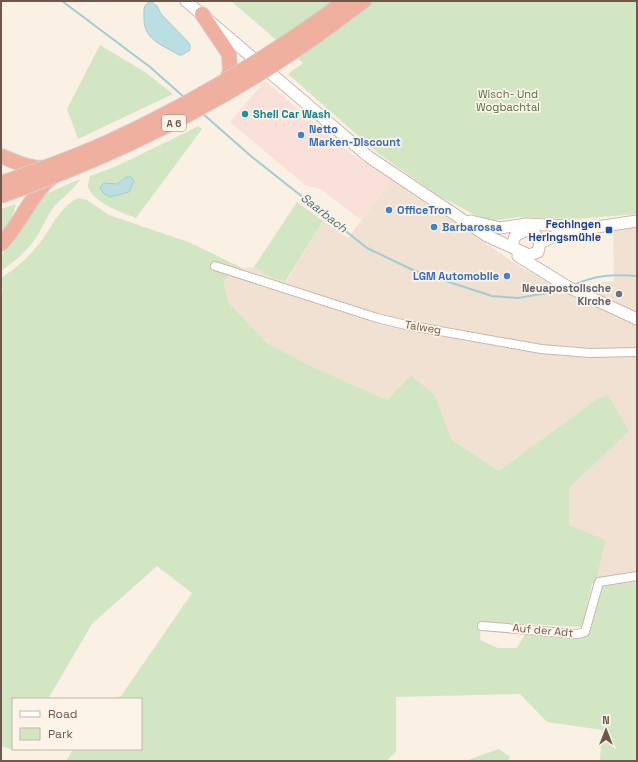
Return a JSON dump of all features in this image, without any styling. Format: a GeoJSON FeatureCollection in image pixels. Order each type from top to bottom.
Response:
{"type":"FeatureCollection","features":[{"type":"Feature","properties":{"kind":"highway","name":"A 6"},"geometry":{"type":"LineString","coordinates":[[1,196],[111,153],[184,118],[258,76],[330,19],[344,1]]}},
{"type":"Feature","properties":{"kind":"highway","name":"A 6"},"geometry":{"type":"LineString","coordinates":[[1,183],[106,143],[177,108],[210,90],[295,37],[364,1]]}},
{"type":"Feature","properties":{"kind":"highway"},"geometry":{"type":"LineString","coordinates":[[202,14],[229,54],[230,71],[228,86]]}},
{"type":"Feature","properties":{"kind":"highway","name":"A 6"},"geometry":{"type":"LineString","coordinates":[[1,156],[36,169],[65,166],[214,95],[263,66]]}},
{"type":"Feature","properties":{"kind":"highway"},"geometry":{"type":"LineString","coordinates":[[1,160],[10,166],[18,181],[22,194],[18,224]]}},
{"type":"Feature","properties":{"kind":"highway"},"geometry":{"type":"LineString","coordinates":[[1,244],[18,224],[43,186],[50,178],[65,166]]}},
{"type":"Feature","properties":{"kind":"main road"},"geometry":{"type":"LineString","coordinates":[[186,1],[364,152],[487,236],[514,241]]}},
{"type":"Feature","properties":{"kind":"main road"},"geometry":{"type":"LineString","coordinates":[[456,215],[514,241],[529,255],[538,243],[570,226]]}},
{"type":"Feature","properties":{"kind":"main road"},"geometry":{"type":"LineString","coordinates":[[471,221],[500,228],[526,224],[570,226],[601,225]]}},
{"type":"Feature","properties":{"kind":"main road"},"geometry":{"type":"LineString","coordinates":[[538,243],[563,232],[601,225],[637,221]]}},
{"type":"Feature","properties":{"kind":"main road"},"geometry":{"type":"LineString","coordinates":[[514,241],[526,230],[538,243],[555,280]]}},
{"type":"Feature","properties":{"kind":"main road"},"geometry":{"type":"LineString","coordinates":[[514,241],[516,255],[555,280],[637,319]]}},
{"type":"Feature","properties":{"kind":"street","name":"Talweg"},"geometry":{"type":"LineString","coordinates":[[215,266],[377,318],[406,325],[541,349],[590,353],[637,352]]}},
{"type":"Feature","properties":{"kind":"street","name":"Auf der Adt"},"geometry":{"type":"LineString","coordinates":[[482,626],[577,634],[585,632],[599,582],[637,576]]}},
{"type":"Feature","properties":{"kind":"shaded area"},"geometry":{"type":"Polygon","coordinates":[[[265,81],[350,153],[391,180],[361,220],[322,190],[305,185],[230,122],[265,81]]]}},
{"type":"Feature","properties":{"kind":"shaded area"},"geometry":{"type":"Polygon","coordinates":[[[391,180],[516,264],[575,298],[587,288],[600,283],[614,281],[613,229],[637,226],[637,582],[601,586],[596,582],[602,538],[569,525],[569,488],[628,431],[595,400],[499,471],[452,440],[435,395],[411,375],[387,400],[313,367],[267,343],[228,302],[224,284],[231,269],[254,267],[270,277],[286,282],[323,221],[348,238],[391,180]]]}},
{"type":"Feature","properties":{"kind":"green space","name":"Wisch- Und Wogbachtal"},"geometry":{"type":"Polygon","coordinates":[[[231,1],[637,1],[637,214],[576,219],[518,217],[494,221],[475,215],[439,196],[379,154],[288,74],[303,63],[231,1]]]}},
{"type":"Feature","properties":{"kind":"green space"},"geometry":{"type":"Polygon","coordinates":[[[100,45],[145,72],[173,94],[78,139],[67,109],[100,45]]]}},
{"type":"Feature","properties":{"kind":"green space"},"geometry":{"type":"Polygon","coordinates":[[[199,126],[202,129],[136,218],[108,206],[95,197],[90,191],[88,186],[90,176],[117,166],[199,126]]]}},
{"type":"Feature","properties":{"kind":"green space"},"geometry":{"type":"Polygon","coordinates":[[[80,179],[79,182],[53,208],[30,246],[17,259],[1,271],[1,256],[23,227],[41,196],[80,179]]]}},
{"type":"Feature","properties":{"kind":"green space"},"geometry":{"type":"Polygon","coordinates":[[[78,198],[87,200],[109,215],[191,243],[242,268],[231,269],[224,283],[228,302],[267,343],[313,367],[387,400],[411,375],[435,395],[452,440],[499,471],[595,400],[608,395],[629,431],[569,488],[569,525],[602,538],[605,541],[596,582],[592,584],[582,627],[481,622],[480,640],[498,648],[517,648],[528,629],[587,636],[601,586],[637,582],[637,761],[600,761],[602,730],[547,722],[520,694],[396,697],[396,752],[386,761],[66,761],[72,750],[142,750],[142,698],[114,698],[121,696],[192,593],[157,566],[92,624],[49,698],[12,698],[12,749],[1,746],[1,293],[3,292],[1,278],[28,256],[42,240],[61,211],[78,198]]]}},
{"type":"Feature","properties":{"kind":"green space"},"geometry":{"type":"Polygon","coordinates":[[[297,202],[323,221],[285,282],[270,277],[254,267],[297,202]]]}},
{"type":"Feature","properties":{"kind":"green space"},"geometry":{"type":"Polygon","coordinates":[[[16,204],[10,220],[1,233],[1,209],[16,204]]]}},
{"type":"Feature","properties":{"kind":"green space"},"geometry":{"type":"Polygon","coordinates":[[[499,749],[510,757],[507,761],[465,761],[499,749]]]}},
{"type":"Feature","properties":{"kind":"water"},"geometry":{"type":"Polygon","coordinates":[[[149,2],[152,2],[157,6],[161,14],[190,44],[190,50],[182,55],[179,55],[160,44],[150,36],[144,24],[144,10],[149,2]]]}},
{"type":"Feature","properties":{"kind":"water"},"geometry":{"type":"Polygon","coordinates":[[[126,177],[131,177],[134,181],[129,192],[110,197],[103,193],[100,187],[104,183],[117,184],[126,177]]]}},
{"type":"Feature","properties":{"kind":"waterway","name":"Saarbach"},"geometry":{"type":"LineString","coordinates":[[62,1],[150,67],[185,98]]}},
{"type":"Feature","properties":{"kind":"waterway","name":"Saarbach"},"geometry":{"type":"LineString","coordinates":[[202,113],[252,157],[367,248],[415,271],[492,296],[518,298],[565,290]]}},
{"type":"Feature","properties":{"kind":"waterway","name":"Saarbach"},"geometry":{"type":"LineString","coordinates":[[574,285],[597,277],[620,275],[637,276]]}},
{"type":"Feature","properties":{"kind":"place","name":"Shell Car Wash"},"geometry":{"type":"Point","coordinates":[245,114]}},
{"type":"Feature","properties":{"kind":"place","name":"Netto Marken-Discount"},"geometry":{"type":"Point","coordinates":[301,135]}},
{"type":"Feature","properties":{"kind":"place","name":"OfficeTron"},"geometry":{"type":"Point","coordinates":[389,210]}},
{"type":"Feature","properties":{"kind":"place","name":"Barbarossa"},"geometry":{"type":"Point","coordinates":[434,227]}},
{"type":"Feature","properties":{"kind":"place","name":"Fechingen Heringsmühle"},"geometry":{"type":"Point","coordinates":[609,230]}},
{"type":"Feature","properties":{"kind":"place","name":"LGM Automobile"},"geometry":{"type":"Point","coordinates":[507,276]}},
{"type":"Feature","properties":{"kind":"place","name":"Neuapostolische Kirche"},"geometry":{"type":"Point","coordinates":[619,294]}}]}
